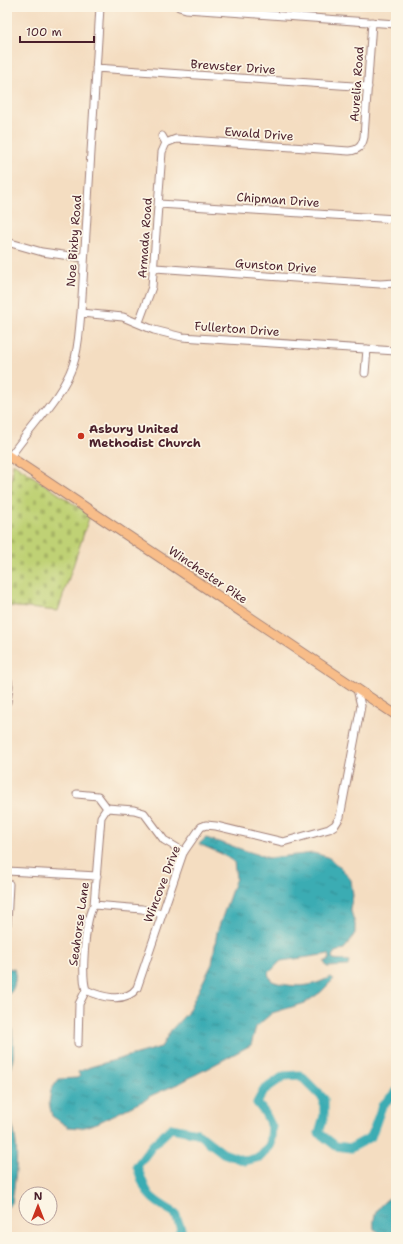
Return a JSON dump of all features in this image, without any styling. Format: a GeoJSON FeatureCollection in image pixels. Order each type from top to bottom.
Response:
{"type":"FeatureCollection","features":[{"type":"Feature","properties":{"kind":"main road","name":"Winchester Pike"},"geometry":{"type":"LineString","coordinates":[[9,456],[396,715]]}},
{"type":"Feature","properties":{"kind":"street","name":"Noe Bixby Road"},"geometry":{"type":"LineString","coordinates":[[9,456],[58,393],[69,374],[76,356],[81,313],[100,7]]}},
{"type":"Feature","properties":{"kind":"street"},"geometry":{"type":"LineString","coordinates":[[182,8],[396,24]]}},
{"type":"Feature","properties":{"kind":"street","name":"Aurelia Road"},"geometry":{"type":"LineString","coordinates":[[362,149],[372,22]]}},
{"type":"Feature","properties":{"kind":"street","name":"Brewster Drive"},"geometry":{"type":"LineString","coordinates":[[96,68],[368,87]]}},
{"type":"Feature","properties":{"kind":"street"},"geometry":{"type":"LineString","coordinates":[[162,136],[166,143]]}},
{"type":"Feature","properties":{"kind":"street","name":"Ewald Drive"},"geometry":{"type":"LineString","coordinates":[[166,143],[176,139],[349,151],[362,149]]}},
{"type":"Feature","properties":{"kind":"street","name":"Armada Road"},"geometry":{"type":"LineString","coordinates":[[139,322],[150,296],[155,268],[162,152],[166,143]]}},
{"type":"Feature","properties":{"kind":"street","name":"Chipman Drive"},"geometry":{"type":"LineString","coordinates":[[159,204],[396,219]]}},
{"type":"Feature","properties":{"kind":"street"},"geometry":{"type":"LineString","coordinates":[[7,242],[42,252],[84,258]]}},
{"type":"Feature","properties":{"kind":"street","name":"Gunston Drive"},"geometry":{"type":"LineString","coordinates":[[155,268],[380,284],[396,283]]}},
{"type":"Feature","properties":{"kind":"street","name":"Fullerton Drive"},"geometry":{"type":"LineString","coordinates":[[81,313],[123,316],[164,333],[182,337],[396,351]]}},
{"type":"Feature","properties":{"kind":"street"},"geometry":{"type":"LineString","coordinates":[[365,374],[367,349]]}},
{"type":"Feature","properties":{"kind":"street"},"geometry":{"type":"LineString","coordinates":[[7,675],[9,686],[7,702]]}},
{"type":"Feature","properties":{"kind":"street","name":"Wincove Drive"},"geometry":{"type":"LineString","coordinates":[[86,990],[101,997],[115,998],[126,996],[135,991],[139,985],[184,852],[201,828],[206,825],[283,842],[333,827],[340,817],[361,706],[357,689]]}},
{"type":"Feature","properties":{"kind":"street"},"geometry":{"type":"LineString","coordinates":[[361,706],[373,699]]}},
{"type":"Feature","properties":{"kind":"street"},"geometry":{"type":"LineString","coordinates":[[77,794],[98,796],[107,808],[127,809],[144,813],[164,840],[184,852]]}},
{"type":"Feature","properties":{"kind":"street","name":"Seahorse Lane"},"geometry":{"type":"LineString","coordinates":[[78,1043],[80,1004],[86,990],[84,980],[84,962],[89,916],[94,905],[101,817],[107,808]]}},
{"type":"Feature","properties":{"kind":"street"},"geometry":{"type":"LineString","coordinates":[[7,871],[97,876]]}},
{"type":"Feature","properties":{"kind":"street"},"geometry":{"type":"LineString","coordinates":[[7,924],[9,884]]}},
{"type":"Feature","properties":{"kind":"street"},"geometry":{"type":"LineString","coordinates":[[94,905],[142,909],[162,914]]}},
{"type":"Feature","properties":{"kind":"green space"},"geometry":{"type":"Polygon","coordinates":[[[13,463],[90,515],[58,611],[7,606],[7,533],[13,463]]]}},
{"type":"Feature","properties":{"kind":"water"},"geometry":{"type":"Polygon","coordinates":[[[206,838],[269,858],[313,853],[328,857],[343,870],[351,880],[353,896],[350,908],[355,924],[355,933],[344,949],[335,952],[332,956],[333,959],[349,961],[348,966],[327,967],[324,962],[330,959],[329,954],[281,961],[268,974],[272,981],[287,985],[301,986],[323,981],[330,977],[334,979],[321,992],[305,1003],[272,1013],[256,1027],[251,1045],[180,1083],[150,1096],[147,1099],[97,1123],[81,1128],[68,1127],[52,1116],[49,1103],[51,1090],[59,1079],[77,1078],[80,1076],[78,1072],[90,1067],[161,1047],[171,1030],[187,1013],[212,964],[217,932],[236,878],[234,862],[222,854],[199,844],[206,838]]]}},
{"type":"Feature","properties":{"kind":"water"},"geometry":{"type":"Polygon","coordinates":[[[7,968],[14,969],[15,975],[14,986],[9,994],[7,994],[7,968]]]}},
{"type":"Feature","properties":{"kind":"water"},"geometry":{"type":"Polygon","coordinates":[[[7,1009],[10,1012],[13,1035],[13,1060],[7,1074],[7,1009]]]}},
{"type":"Feature","properties":{"kind":"water"},"geometry":{"type":"Polygon","coordinates":[[[7,1111],[15,1134],[17,1157],[12,1203],[7,1208],[7,1111]]]}},
{"type":"Feature","properties":{"kind":"water"},"geometry":{"type":"Polygon","coordinates":[[[396,1193],[396,1235],[382,1234],[374,1229],[376,1211],[386,1200],[396,1193]]]}},
{"type":"Feature","properties":{"kind":"waterway"},"geometry":{"type":"LineString","coordinates":[[177,1237],[181,1229],[175,1213],[159,1203],[150,1195],[143,1184],[137,1166],[153,1145],[171,1128],[197,1133],[223,1153],[245,1161],[260,1157],[270,1146],[272,1127],[265,1113],[257,1103],[264,1090],[284,1076],[300,1075],[324,1099],[324,1116],[319,1133],[336,1146],[351,1148],[371,1137],[382,1106],[396,1092]]}},
{"type":"Feature","properties":{"kind":"place","name":"Asbury United Methodist Church"},"geometry":{"type":"Point","coordinates":[81,436]}}]}
